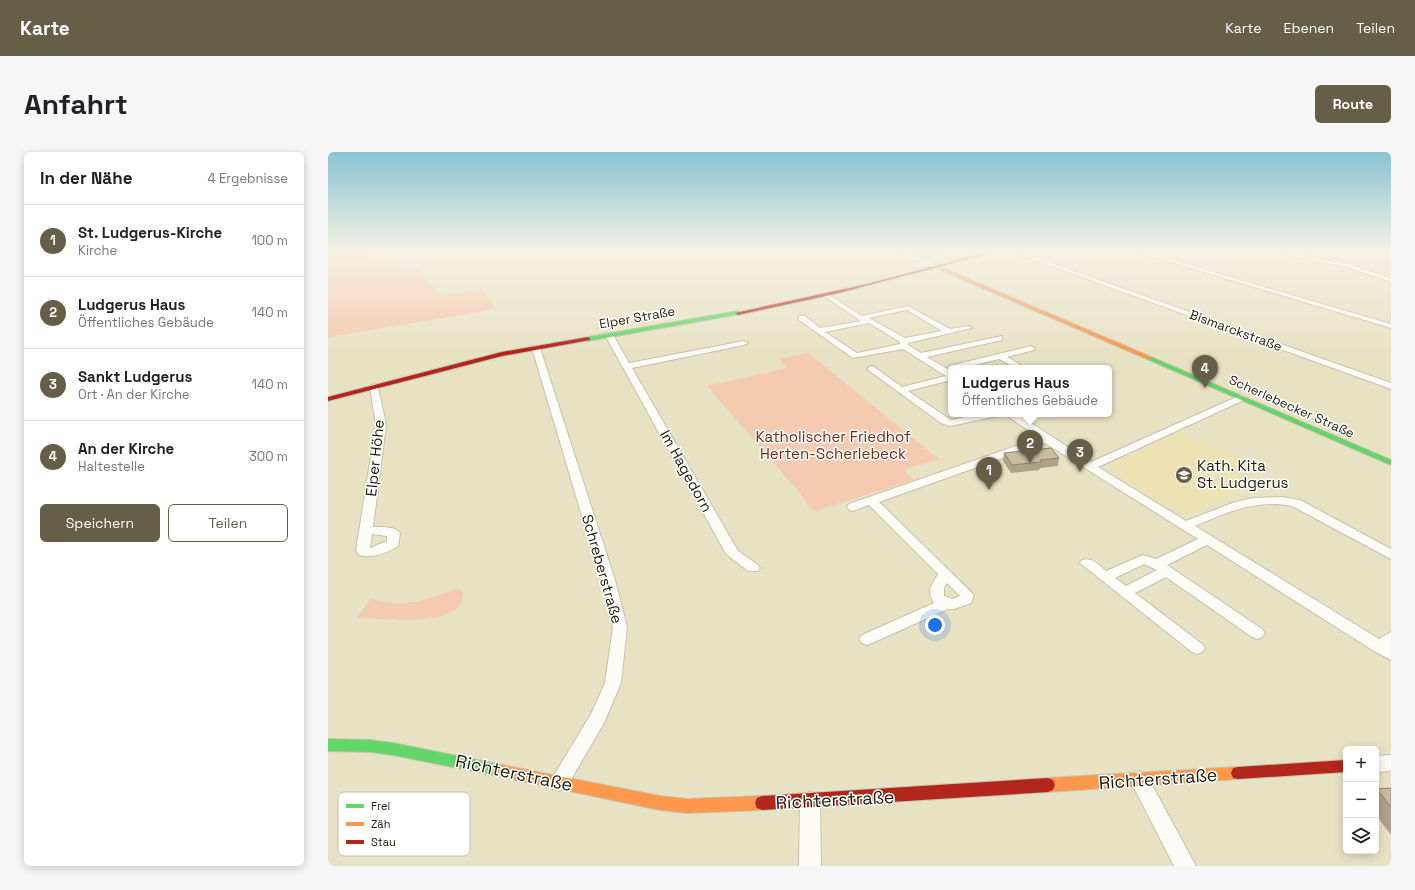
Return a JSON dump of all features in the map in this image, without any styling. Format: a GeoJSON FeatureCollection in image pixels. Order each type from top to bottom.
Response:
{"type":"FeatureCollection","features":[{"type":"Feature","properties":{"kind":"street","name":"Elper Straße"},"geometry":{"type":"LineString","coordinates":[[328,399],[480,360],[536,348],[774,307],[869,284]]}},
{"type":"Feature","properties":{"kind":"street","name":"Scherlebecker Straße"},"geometry":{"type":"LineString","coordinates":[[980,284],[1391,463]]}},
{"type":"Feature","properties":{"kind":"street","name":"Bismarckstraße"},"geometry":{"type":"LineString","coordinates":[[1108,284],[1391,386]]}},
{"type":"Feature","properties":{"kind":"street"},"geometry":{"type":"LineString","coordinates":[[1252,284],[1391,326]]}},
{"type":"Feature","properties":{"kind":"street"},"geometry":{"type":"LineString","coordinates":[[826,295],[862,318],[870,320],[920,356],[948,371]]}},
{"type":"Feature","properties":{"kind":"street"},"geometry":{"type":"LineString","coordinates":[[862,318],[908,308],[949,332]]}},
{"type":"Feature","properties":{"kind":"street"},"geometry":{"type":"LineString","coordinates":[[802,318],[856,356],[968,328]]}},
{"type":"Feature","properties":{"kind":"street"},"geometry":{"type":"LineString","coordinates":[[819,331],[870,320]]}},
{"type":"Feature","properties":{"kind":"street","name":"Im Hagedorn"},"geometry":{"type":"LineString","coordinates":[[609,335],[733,554],[753,568]]}},
{"type":"Feature","properties":{"kind":"street"},"geometry":{"type":"LineString","coordinates":[[920,356],[999,338]]}},
{"type":"Feature","properties":{"kind":"street"},"geometry":{"type":"LineString","coordinates":[[626,366],[744,343]]}},
{"type":"Feature","properties":{"kind":"street","name":"Schreberstraße"},"geometry":{"type":"LineString","coordinates":[[536,348],[608,580],[620,627],[618,654],[613,683],[598,718],[559,782]]}},
{"type":"Feature","properties":{"kind":"street"},"geometry":{"type":"LineString","coordinates":[[972,365],[1031,348]]}},
{"type":"Feature","properties":{"kind":"street"},"geometry":{"type":"LineString","coordinates":[[1000,356],[1016,365]]}},
{"type":"Feature","properties":{"kind":"street"},"geometry":{"type":"LineString","coordinates":[[870,369],[944,421],[950,423],[980,417]]}},
{"type":"Feature","properties":{"kind":"street"},"geometry":{"type":"LineString","coordinates":[[901,390],[948,373]]}},
{"type":"Feature","properties":{"kind":"street","name":"Elper Höhe"},"geometry":{"type":"LineString","coordinates":[[366,530],[381,425],[374,387]]}},
{"type":"Feature","properties":{"kind":"street"},"geometry":{"type":"LineString","coordinates":[[1089,466],[1241,398]]}},
{"type":"Feature","properties":{"kind":"street"},"geometry":{"type":"LineString","coordinates":[[1015,417],[1039,432],[1046,440],[1207,540],[1387,646]]}},
{"type":"Feature","properties":{"kind":"street"},"geometry":{"type":"LineString","coordinates":[[853,507],[1046,440]]}},
{"type":"Feature","properties":{"kind":"street"},"geometry":{"type":"LineString","coordinates":[[1185,526],[1223,509],[1265,498],[1280,498],[1296,503],[1391,555]]}},
{"type":"Feature","properties":{"kind":"street"},"geometry":{"type":"LineString","coordinates":[[867,639],[946,604],[961,602],[966,599],[967,595],[872,501]]}},
{"type":"Feature","properties":{"kind":"street"},"geometry":{"type":"LineString","coordinates":[[1125,592],[1207,540]]}},
{"type":"Feature","properties":{"kind":"street"},"geometry":{"type":"LineString","coordinates":[[1105,577],[1143,559],[1162,568],[1257,633]]}},
{"type":"Feature","properties":{"kind":"street"},"geometry":{"type":"LineString","coordinates":[[1088,563],[1197,648]]}},
{"type":"Feature","properties":{"kind":"street"},"geometry":{"type":"LineString","coordinates":[[945,574],[937,588],[936,595],[939,600],[946,604]]}},
{"type":"Feature","properties":{"kind":"street","name":"Richterstraße"},"geometry":{"type":"LineString","coordinates":[[328,745],[370,746],[393,749],[660,803],[687,806],[719,806],[810,801],[1343,766]]}},
{"type":"Feature","properties":{"kind":"street"},"geometry":{"type":"LineString","coordinates":[[1379,764],[1391,763]]}},
{"type":"Feature","properties":{"kind":"street"},"geometry":{"type":"LineString","coordinates":[[1139,780],[1185,866]]}},
{"type":"Feature","properties":{"kind":"street"},"geometry":{"type":"LineString","coordinates":[[810,801],[810,866]]}},
{"type":"Feature","properties":{"kind":"shaded area","name":"Kath. Kita St. Ludgerus"},"geometry":{"type":"Polygon","coordinates":[[[1181,432],[1248,462],[1243,465],[1254,470],[1237,479],[1249,486],[1186,517],[1123,479],[1122,476],[1127,474],[1111,464],[1181,432]]]}},
{"type":"Feature","properties":{"kind":"green space"},"geometry":{"type":"Polygon","coordinates":[[[328,284],[431,284],[440,296],[482,289],[497,309],[328,337],[328,284]]]}},
{"type":"Feature","properties":{"kind":"green space","name":"Katholischer Friedhof Herten-Scherlebeck"},"geometry":{"type":"Polygon","coordinates":[[[808,353],[939,459],[904,470],[914,480],[815,511],[808,506],[800,493],[707,386],[787,368],[779,359],[808,353]]]}},
{"type":"Feature","properties":{"kind":"green space"},"geometry":{"type":"Polygon","coordinates":[[[458,589],[463,590],[461,603],[452,612],[439,617],[403,620],[357,618],[370,599],[394,604],[417,602],[458,589]]]}},
{"type":"Feature","properties":{"kind":"building"},"geometry":{"type":"Polygon","coordinates":[[[1051,448],[1059,458],[1040,460],[1041,462],[1012,465],[1004,453],[1051,448]]]}},
{"type":"Feature","properties":{"kind":"building"},"geometry":{"type":"Polygon","coordinates":[[[1391,788],[1391,807],[1379,792],[1379,789],[1391,788]]]}},
{"type":"Feature","properties":{"kind":"traffic: fast"},"geometry":{"type":"LineString","coordinates":[[588,339],[738,313]]}},
{"type":"Feature","properties":{"kind":"traffic: fast"},"geometry":{"type":"LineString","coordinates":[[1149,358],[1391,463]]}},
{"type":"Feature","properties":{"kind":"traffic: fast"},"geometry":{"type":"LineString","coordinates":[[328,745],[370,746],[393,749],[497,770]]}},
{"type":"Feature","properties":{"kind":"traffic: slow"},"geometry":{"type":"LineString","coordinates":[[978,284],[1149,358]]}},
{"type":"Feature","properties":{"kind":"traffic: slow"},"geometry":{"type":"LineString","coordinates":[[497,770],[660,803],[687,806],[762,803]]}},
{"type":"Feature","properties":{"kind":"traffic: slow"},"geometry":{"type":"LineString","coordinates":[[1048,785],[1238,773]]}},
{"type":"Feature","properties":{"kind":"traffic: jam"},"geometry":{"type":"LineString","coordinates":[[738,313],[870,284]]}},
{"type":"Feature","properties":{"kind":"traffic: jam"},"geometry":{"type":"LineString","coordinates":[[328,399],[502,354],[588,339]]}},
{"type":"Feature","properties":{"kind":"traffic: jam"},"geometry":{"type":"LineString","coordinates":[[1238,773],[1343,766]]}},
{"type":"Feature","properties":{"kind":"traffic: jam"},"geometry":{"type":"LineString","coordinates":[[762,803],[1048,785]]}},
{"type":"Feature","properties":{"kind":"place","name":"An der Kirche"},"geometry":{"type":"Point","coordinates":[1205,388]}},
{"type":"Feature","properties":{"kind":"place","name":"Ludgerus Haus"},"geometry":{"type":"Point","coordinates":[1030,463]}},
{"type":"Feature","properties":{"kind":"place","name":"Sankt Ludgerus"},"geometry":{"type":"Point","coordinates":[1080,472]}},
{"type":"Feature","properties":{"kind":"place","name":"Kath. Kita St. Ludgerus"},"geometry":{"type":"Point","coordinates":[1184,475]}},
{"type":"Feature","properties":{"kind":"place","name":"St. Ludgerus-Kirche"},"geometry":{"type":"Point","coordinates":[989,490]}}]}
